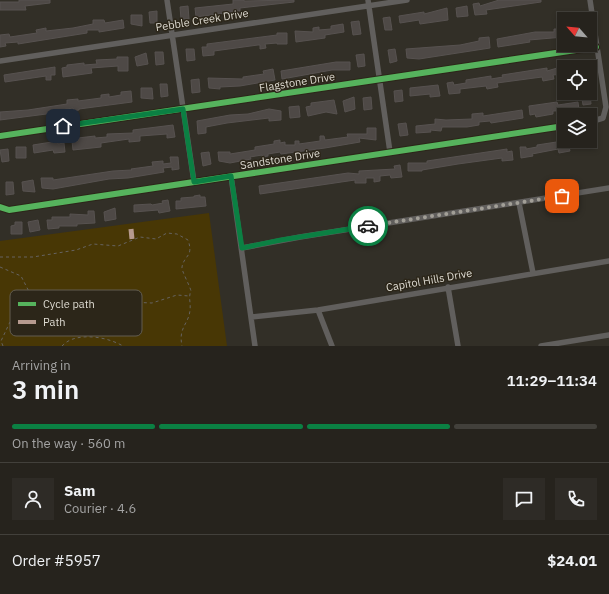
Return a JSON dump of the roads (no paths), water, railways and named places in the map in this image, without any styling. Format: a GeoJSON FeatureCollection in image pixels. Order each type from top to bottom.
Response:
{"type":"FeatureCollection","features":[{"type":"Feature","properties":{"kind":"street"},"geometry":{"type":"LineString","coordinates":[[167,0],[194,182]]}},
{"type":"Feature","properties":{"kind":"street","name":"Pebble Creek Drive"},"geometry":{"type":"LineString","coordinates":[[0,61],[368,3],[407,0]]}},
{"type":"Feature","properties":{"kind":"street"},"geometry":{"type":"LineString","coordinates":[[590,0],[592,12]]}},
{"type":"Feature","properties":{"kind":"street"},"geometry":{"type":"LineString","coordinates":[[368,3],[390,152]]}},
{"type":"Feature","properties":{"kind":"street","name":"Flagstone Drive"},"geometry":{"type":"LineString","coordinates":[[0,136],[562,52]]}},
{"type":"Feature","properties":{"kind":"street"},"geometry":{"type":"LineString","coordinates":[[597,52],[606,112],[603,118],[597,120]]}},
{"type":"Feature","properties":{"kind":"street","name":"Sandstone Drive"},"geometry":{"type":"LineString","coordinates":[[0,207],[9,210],[557,127]]}},
{"type":"Feature","properties":{"kind":"street"},"geometry":{"type":"LineString","coordinates":[[231,176],[255,346]]}},
{"type":"Feature","properties":{"kind":"street"},"geometry":{"type":"LineString","coordinates":[[242,248],[300,237],[609,188]]}},
{"type":"Feature","properties":{"kind":"street"},"geometry":{"type":"LineString","coordinates":[[519,203],[533,273]]}},
{"type":"Feature","properties":{"kind":"street","name":"Capitol Hills Drive"},"geometry":{"type":"LineString","coordinates":[[252,317],[318,310],[609,261]]}},
{"type":"Feature","properties":{"kind":"street"},"geometry":{"type":"LineString","coordinates":[[448,287],[458,346]]}},
{"type":"Feature","properties":{"kind":"street"},"geometry":{"type":"LineString","coordinates":[[318,310],[332,346]]}},
{"type":"Feature","properties":{"kind":"street"},"geometry":{"type":"LineString","coordinates":[[541,346],[609,334]]}}]}
